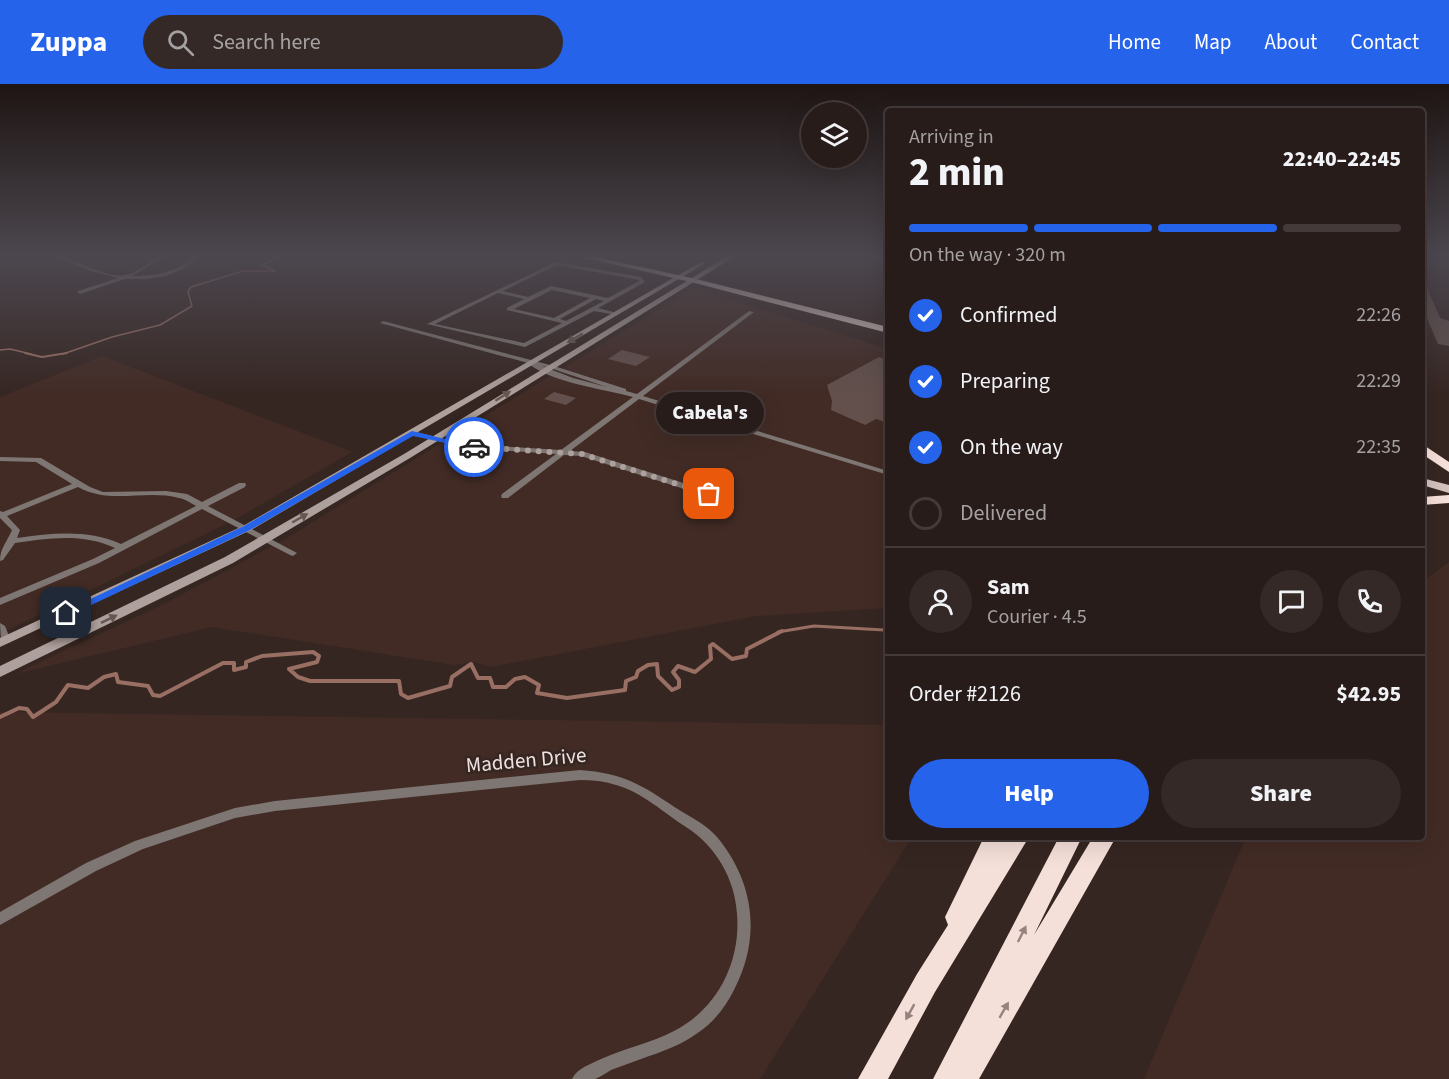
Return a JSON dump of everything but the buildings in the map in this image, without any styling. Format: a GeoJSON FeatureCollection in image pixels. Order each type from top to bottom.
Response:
{"type":"FeatureCollection","features":[{"type":"Feature","properties":{"kind":"highway"},"geometry":{"type":"LineString","coordinates":[[1425,450],[1449,468]]}},
{"type":"Feature","properties":{"kind":"highway"},"geometry":{"type":"LineString","coordinates":[[1425,501],[1449,499]]}},
{"type":"Feature","properties":{"kind":"highway"},"geometry":{"type":"LineString","coordinates":[[926,983],[995,840]]}},
{"type":"Feature","properties":{"kind":"highway"},"geometry":{"type":"LineString","coordinates":[[872,1079],[926,983],[1016,840]]}},
{"type":"Feature","properties":{"kind":"highway"},"geometry":{"type":"LineString","coordinates":[[947,1079],[1069,840]]}},
{"type":"Feature","properties":{"kind":"highway"},"geometry":{"type":"LineString","coordinates":[[963,1079],[1103,840]]}},
{"type":"Feature","properties":{"kind":"main road"},"geometry":{"type":"LineString","coordinates":[[781,303],[885,329]]}},
{"type":"Feature","properties":{"kind":"main road"},"geometry":{"type":"LineString","coordinates":[[791,306],[885,334]]}},
{"type":"Feature","properties":{"kind":"main road"},"geometry":{"type":"LineString","coordinates":[[1425,475],[1449,481]]}},
{"type":"Feature","properties":{"kind":"main road"},"geometry":{"type":"LineString","coordinates":[[1425,482],[1449,489]]}},
{"type":"Feature","properties":{"kind":"street"},"geometry":{"type":"LineString","coordinates":[[415,332],[472,303]]}},
{"type":"Feature","properties":{"kind":"street"},"geometry":{"type":"LineString","coordinates":[[519,303],[509,309],[568,323]]}},
{"type":"Feature","properties":{"kind":"street"},"geometry":{"type":"LineString","coordinates":[[555,320],[584,303]]}},
{"type":"Feature","properties":{"kind":"street"},"geometry":{"type":"LineString","coordinates":[[430,324],[525,345],[603,303]]}},
{"type":"Feature","properties":{"kind":"street"},"geometry":{"type":"LineString","coordinates":[[0,626],[3,642],[247,528],[634,303]]}},
{"type":"Feature","properties":{"kind":"street"},"geometry":{"type":"LineString","coordinates":[[0,672],[229,560],[433,440],[654,303]]}},
{"type":"Feature","properties":{"kind":"street"},"geometry":{"type":"LineString","coordinates":[[576,308],[612,316]]}},
{"type":"Feature","properties":{"kind":"street"},"geometry":{"type":"LineString","coordinates":[[505,496],[751,312]]}},
{"type":"Feature","properties":{"kind":"street"},"geometry":{"type":"LineString","coordinates":[[383,322],[531,363],[613,392],[629,393],[885,471]]}},
{"type":"Feature","properties":{"kind":"street"},"geometry":{"type":"LineString","coordinates":[[412,433],[465,446],[565,451],[709,494]]}},
{"type":"Feature","properties":{"kind":"street"},"geometry":{"type":"LineString","coordinates":[[0,459],[38,460],[78,484],[102,494],[166,493],[184,496],[206,505],[293,552]]}},
{"type":"Feature","properties":{"kind":"street"},"geometry":{"type":"LineString","coordinates":[[0,558],[12,541],[16,530],[2,514],[78,484]]}},
{"type":"Feature","properties":{"kind":"street"},"geometry":{"type":"LineString","coordinates":[[0,602],[122,548],[242,485]]}},
{"type":"Feature","properties":{"kind":"street"},"geometry":{"type":"LineString","coordinates":[[12,541],[84,535],[107,539],[122,548]]}},
{"type":"Feature","properties":{"kind":"street","name":"Madden Drive"},"geometry":{"type":"LineString","coordinates":[[0,919],[91,867],[139,845],[236,813],[275,806],[402,792],[580,775],[609,776],[640,788],[710,838],[729,863],[744,899],[746,932],[734,981],[708,1015],[679,1037],[593,1070],[580,1079]]}},
{"type":"Feature","properties":{"kind":"street","name":"Madden Drive"},"geometry":{"type":"LineString","coordinates":[[0,924],[42,896]]}},
{"type":"Feature","properties":{"kind":"shaded area"},"geometry":{"type":"Polygon","coordinates":[[[668,303],[742,303],[885,348],[885,608],[756,616],[491,667],[474,662],[454,665],[212,627],[15,674],[168,602],[287,538],[668,303]]]}},
{"type":"Feature","properties":{"kind":"shaded area"},"geometry":{"type":"Polygon","coordinates":[[[102,356],[352,452],[234,520],[0,634],[0,397],[102,356]]]}},
{"type":"Feature","properties":{"kind":"shaded area"},"geometry":{"type":"Polygon","coordinates":[[[1449,562],[1449,1079],[1144,1079],[1245,840],[1425,840],[1425,580],[1449,562]]]}},
{"type":"Feature","properties":{"kind":"shaded area"},"geometry":{"type":"Polygon","coordinates":[[[0,712],[885,725],[885,840],[910,840],[760,1079],[0,1079],[0,712]]]}},
{"type":"Feature","properties":{"kind":"waterway"},"geometry":{"type":"LineString","coordinates":[[65,353],[112,337],[160,325],[192,306],[191,303]]}},
{"type":"Feature","properties":{"kind":"waterway"},"geometry":{"type":"LineString","coordinates":[[0,350],[10,349],[31,354]]}},
{"type":"Feature","properties":{"kind":"waterway"},"geometry":{"type":"LineString","coordinates":[[25,353],[42,357],[65,353]]}},
{"type":"Feature","properties":{"kind":"waterway"},"geometry":{"type":"LineString","coordinates":[[781,631],[814,626],[884,630],[885,628]]}},
{"type":"Feature","properties":{"kind":"waterway"},"geometry":{"type":"LineString","coordinates":[[0,717],[19,708],[27,709],[33,717],[56,702],[68,685],[88,688],[104,677],[116,674],[118,682],[148,686],[153,695],[160,696],[223,663],[234,663],[234,670],[246,667],[246,662],[262,656],[313,652],[319,656],[317,662],[289,669],[298,677],[310,681],[399,681],[401,694],[408,698],[450,686],[452,677],[471,664],[478,678],[490,678],[493,687],[506,687],[515,679],[525,677],[539,685],[537,693],[567,698],[625,690],[626,681],[636,677],[638,671],[648,665],[657,664],[658,676],[672,690],[679,687],[679,680],[673,672],[678,666],[695,672],[711,659],[710,646],[713,644],[732,659],[746,656],[747,649],[781,631]]}},
{"type":"Feature","properties":{"kind":"way so far"},"geometry":{"type":"LineString","coordinates":[[474,447],[535,449],[582,454],[709,494]]}},
{"type":"Feature","properties":{"kind":"place","name":"Cabela's"},"geometry":{"type":"Point","coordinates":[709,494]}},
{"type":"Feature","properties":{"kind":"route"},"geometry":{"type":"LineString","coordinates":[[66,613],[247,528],[412,433],[433,440],[474,447]]}}]}
